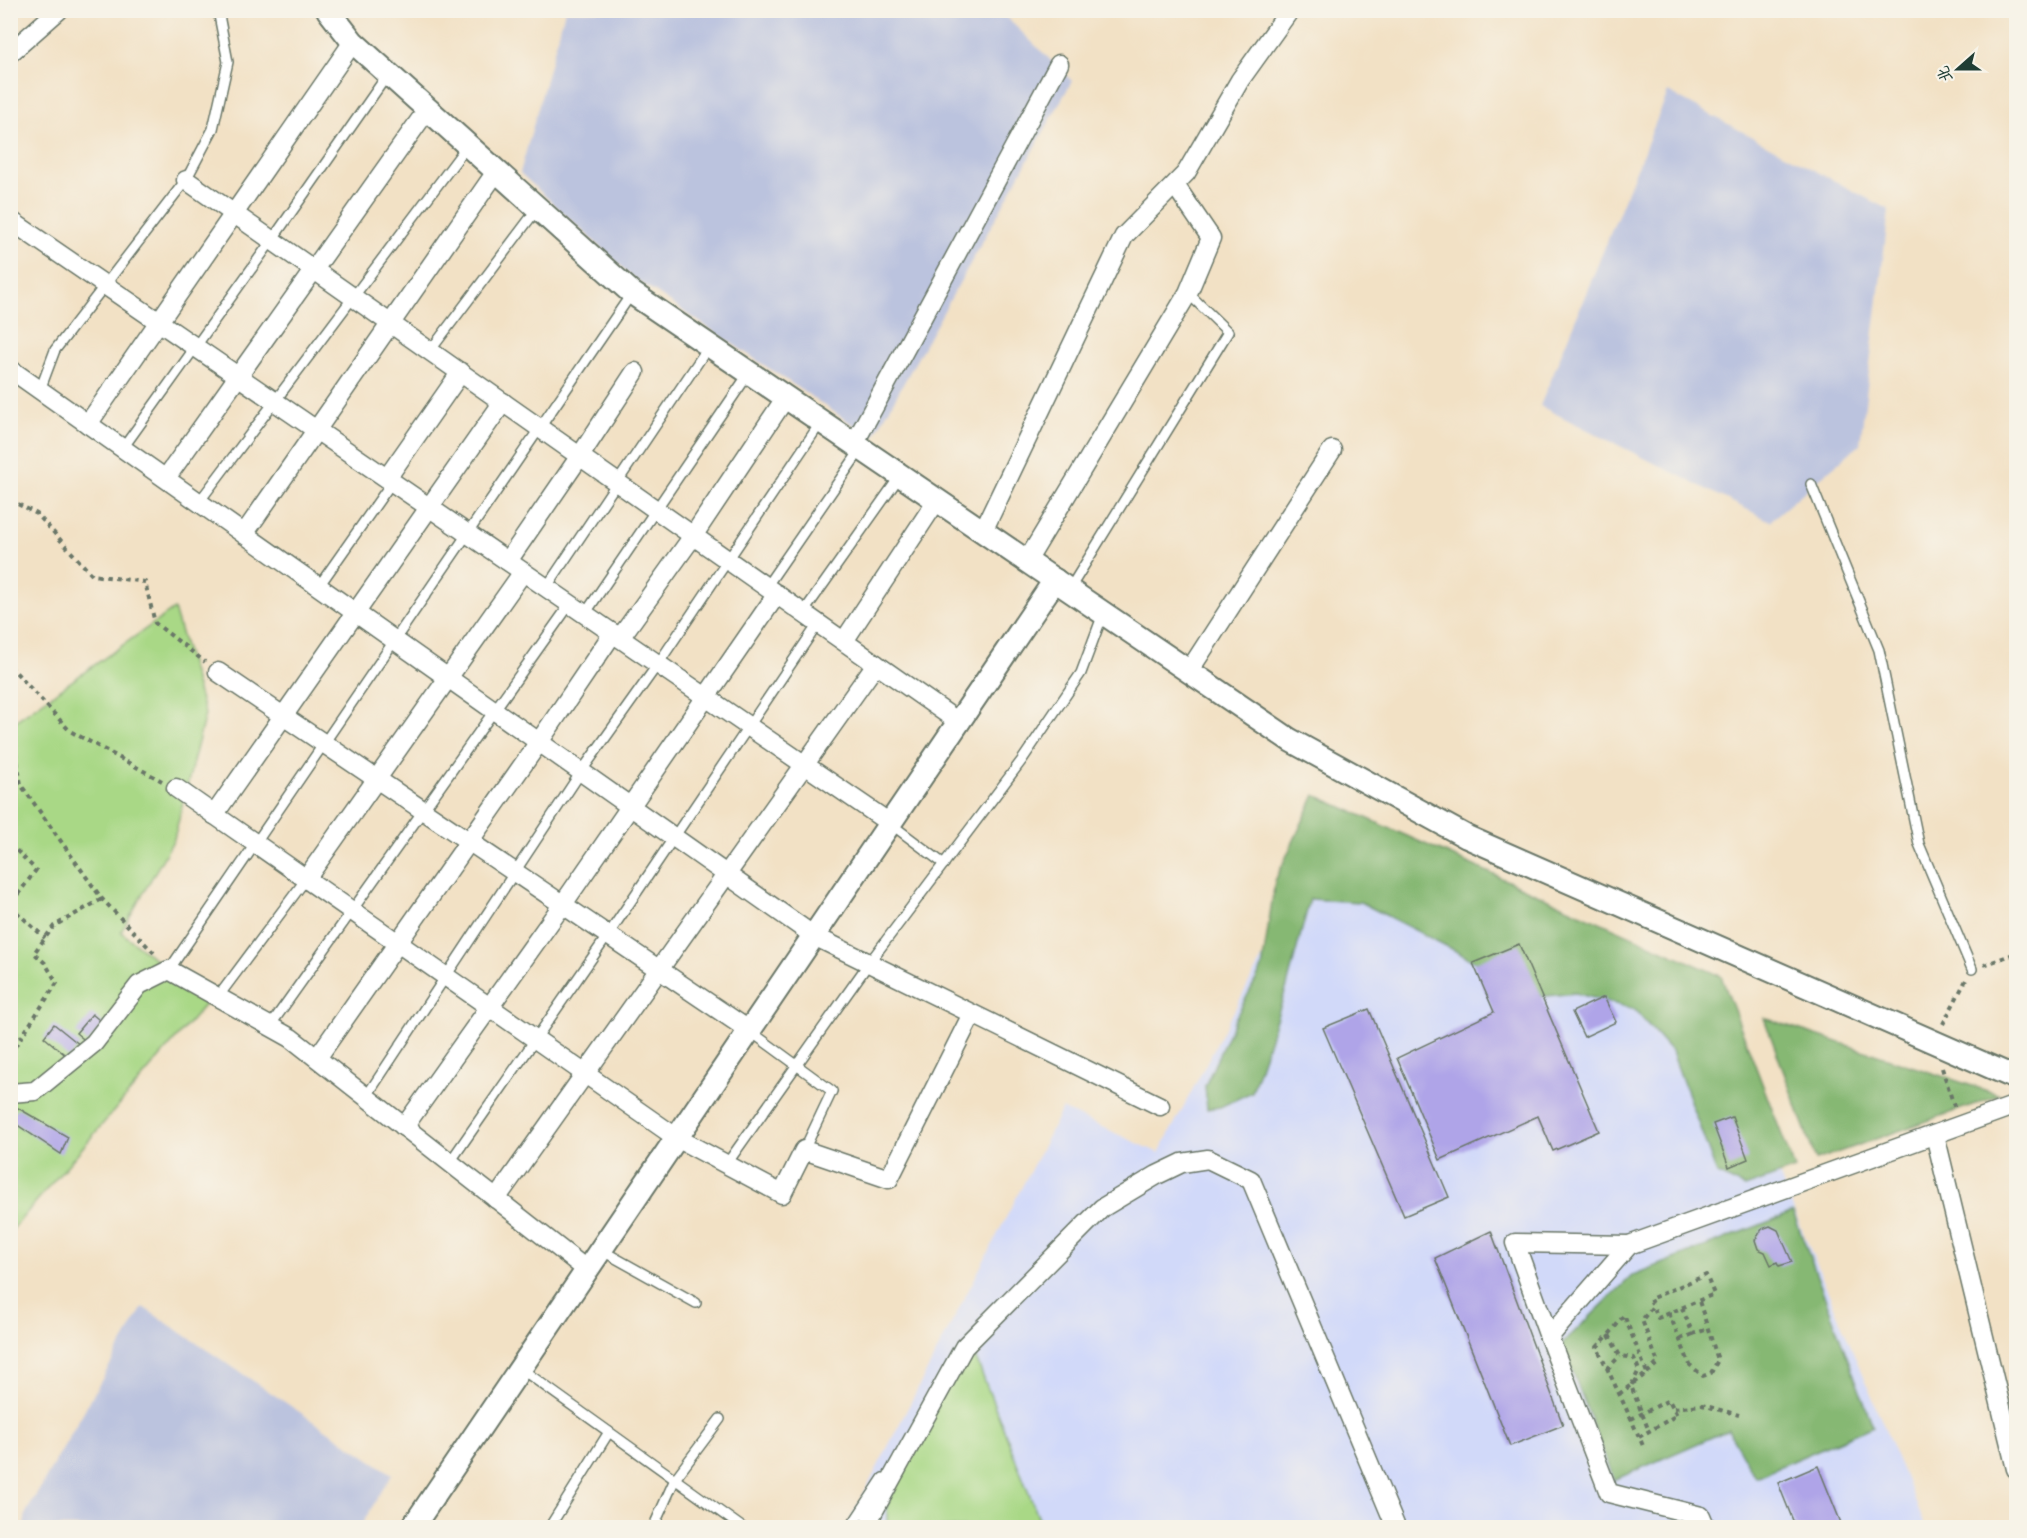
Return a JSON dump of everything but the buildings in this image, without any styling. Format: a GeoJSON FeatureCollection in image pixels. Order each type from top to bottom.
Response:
{"type":"FeatureCollection","features":[{"type":"Feature","properties":{"kind":"street"},"geometry":{"type":"LineString","coordinates":[[10,53],[58,10]]}},
{"type":"Feature","properties":{"kind":"street"},"geometry":{"type":"LineString","coordinates":[[328,10],[353,42],[632,293],[1290,740],[1467,837],[2016,1078]]}},
{"type":"Feature","properties":{"kind":"street"},"geometry":{"type":"LineString","coordinates":[[983,531],[1124,236],[1186,173],[1240,80],[1290,10]]}},
{"type":"Feature","properties":{"kind":"street"},"geometry":{"type":"LineString","coordinates":[[88,424],[353,42]]}},
{"type":"Feature","properties":{"kind":"street"},"geometry":{"type":"LineString","coordinates":[[858,446],[1059,64]]}},
{"type":"Feature","properties":{"kind":"street"},"geometry":{"type":"LineString","coordinates":[[166,478],[427,110]]}},
{"type":"Feature","properties":{"kind":"street"},"geometry":{"type":"LineString","coordinates":[[244,534],[496,172]]}},
{"type":"Feature","properties":{"kind":"street"},"geometry":{"type":"LineString","coordinates":[[186,180],[960,723]]}},
{"type":"Feature","properties":{"kind":"street"},"geometry":{"type":"LineString","coordinates":[[1027,561],[1188,294],[1212,238],[1175,184]]}},
{"type":"Feature","properties":{"kind":"street"},"geometry":{"type":"LineString","coordinates":[[10,220],[891,824]]}},
{"type":"Feature","properties":{"kind":"street"},"geometry":{"type":"LineString","coordinates":[[10,369],[814,936],[1160,1106]]}},
{"type":"Feature","properties":{"kind":"street"},"geometry":{"type":"LineString","coordinates":[[389,480],[461,372]]}},
{"type":"Feature","properties":{"kind":"street"},"geometry":{"type":"LineString","coordinates":[[508,561],[635,372]]}},
{"type":"Feature","properties":{"kind":"street"},"geometry":{"type":"LineString","coordinates":[[317,1058],[539,742],[693,536],[786,397]]}},
{"type":"Feature","properties":{"kind":"street"},"geometry":{"type":"LineString","coordinates":[[214,815],[503,402]]}},
{"type":"Feature","properties":{"kind":"street"},"geometry":{"type":"LineString","coordinates":[[1189,671],[1332,450]]}},
{"type":"Feature","properties":{"kind":"street"},"geometry":{"type":"LineString","coordinates":[[844,641],[937,501]]}},
{"type":"Feature","properties":{"kind":"street"},"geometry":{"type":"LineString","coordinates":[[306,879],[523,572]]}},
{"type":"Feature","properties":{"kind":"street"},"geometry":{"type":"LineString","coordinates":[[412,1527],[960,723],[1062,585]]}},
{"type":"Feature","properties":{"kind":"street"},"geometry":{"type":"LineString","coordinates":[[404,1126],[706,697],[771,590]]}},
{"type":"Feature","properties":{"kind":"street"},"geometry":{"type":"LineString","coordinates":[[496,1199],[876,664]]}},
{"type":"Feature","properties":{"kind":"street"},"geometry":{"type":"LineString","coordinates":[[218,672],[750,1031]]}},
{"type":"Feature","properties":{"kind":"street"},"geometry":{"type":"LineString","coordinates":[[176,788],[677,1138],[782,1194],[804,1150],[889,1179],[972,1014]]}},
{"type":"Feature","properties":{"kind":"street"},"geometry":{"type":"LineString","coordinates":[[10,1093],[35,1091],[94,1043],[139,985],[170,970],[291,1038],[587,1270]]}},
{"type":"Feature","properties":{"kind":"street"},"geometry":{"type":"LineString","coordinates":[[1706,1527],[1701,1516],[1609,1493],[1515,1243],[1629,1245],[2016,1106]]}},
{"type":"Feature","properties":{"kind":"street"},"geometry":{"type":"LineString","coordinates":[[1935,1135],[2016,1470]]}},
{"type":"Feature","properties":{"kind":"street"},"geometry":{"type":"LineString","coordinates":[[872,1527],[871,1516],[964,1347],[1102,1208],[1182,1163],[1208,1159],[1251,1180],[1395,1525]]}},
{"type":"Feature","properties":{"kind":"street"},"geometry":{"type":"LineString","coordinates":[[1549,1337],[1629,1245]]}},
{"type":"Feature","properties":{"kind":"lane"},"geometry":{"type":"LineString","coordinates":[[40,390],[55,350],[186,180],[213,129],[228,62],[218,10]]}},
{"type":"Feature","properties":{"kind":"lane"},"geometry":{"type":"LineString","coordinates":[[123,448],[388,74]]}},
{"type":"Feature","properties":{"kind":"lane"},"geometry":{"type":"LineString","coordinates":[[199,502],[466,146]]}},
{"type":"Feature","properties":{"kind":"lane"},"geometry":{"type":"LineString","coordinates":[[430,351],[537,209]]}},
{"type":"Feature","properties":{"kind":"lane"},"geometry":{"type":"LineString","coordinates":[[170,970],[632,293]]}},
{"type":"Feature","properties":{"kind":"lane"},"geometry":{"type":"LineString","coordinates":[[1062,585],[1228,332],[1188,294]]}},
{"type":"Feature","properties":{"kind":"lane"},"geometry":{"type":"LineString","coordinates":[[546,588],[709,346]]}},
{"type":"Feature","properties":{"kind":"lane"},"geometry":{"type":"LineString","coordinates":[[270,1026],[495,711],[656,510],[749,373]]}},
{"type":"Feature","properties":{"kind":"lane"},"geometry":{"type":"LineString","coordinates":[[366,1097],[581,772],[658,664],[821,421]]}},
{"type":"Feature","properties":{"kind":"lane"},"geometry":{"type":"LineString","coordinates":[[771,590],[858,446]]}},
{"type":"Feature","properties":{"kind":"lane"},"geometry":{"type":"LineString","coordinates":[[803,613],[900,476]]}},
{"type":"Feature","properties":{"kind":"lane"},"geometry":{"type":"LineString","coordinates":[[319,586],[389,480]]}},
{"type":"Feature","properties":{"kind":"lane"},"geometry":{"type":"LineString","coordinates":[[1811,484],[1879,650],[1919,844],[1972,969]]}},
{"type":"Feature","properties":{"kind":"lane"},"geometry":{"type":"LineString","coordinates":[[726,1165],[869,963],[1022,760],[1081,673],[1103,613]]}},
{"type":"Feature","properties":{"kind":"lane"},"geometry":{"type":"LineString","coordinates":[[450,1162],[609,935],[819,624]]}},
{"type":"Feature","properties":{"kind":"lane"},"geometry":{"type":"LineString","coordinates":[[891,824],[944,864]]}},
{"type":"Feature","properties":{"kind":"lane"},"geometry":{"type":"LineString","coordinates":[[218,997],[306,879]]}},
{"type":"Feature","properties":{"kind":"lane"},"geometry":{"type":"LineString","coordinates":[[750,1031],[832,1091],[804,1150]]}},
{"type":"Feature","properties":{"kind":"lane"},"geometry":{"type":"LineString","coordinates":[[601,1250],[696,1303]]}},
{"type":"Feature","properties":{"kind":"lane"},"geometry":{"type":"LineString","coordinates":[[520,1368],[743,1527]]}},
{"type":"Feature","properties":{"kind":"lane"},"geometry":{"type":"LineString","coordinates":[[653,1527],[675,1479],[720,1419]]}},
{"type":"Feature","properties":{"kind":"lane"},"geometry":{"type":"LineString","coordinates":[[549,1527],[609,1432]]}},
{"type":"Feature","properties":{"kind":"lane"},"geometry":{"type":"LineString","coordinates":[[849,1527],[883,1478]]}},
{"type":"Feature","properties":{"kind":"path"},"geometry":{"type":"LineString","coordinates":[[10,500],[37,514],[92,575],[145,582],[155,623],[218,672]]}},
{"type":"Feature","properties":{"kind":"path"},"geometry":{"type":"LineString","coordinates":[[10,666],[70,731],[176,788]]}},
{"type":"Feature","properties":{"kind":"path"},"geometry":{"type":"LineString","coordinates":[[10,717],[21,785],[102,899],[170,970]]}},
{"type":"Feature","properties":{"kind":"path"},"geometry":{"type":"LineString","coordinates":[[10,844],[36,870],[10,905],[45,938]]}},
{"type":"Feature","properties":{"kind":"path"},"geometry":{"type":"LineString","coordinates":[[10,1054],[57,983],[45,963],[34,953],[54,926],[102,899]]}},
{"type":"Feature","properties":{"kind":"path"},"geometry":{"type":"LineString","coordinates":[[1960,1126],[1935,1042],[1972,969],[2008,958],[2016,953]]}},
{"type":"Feature","properties":{"kind":"path"},"geometry":{"type":"LineString","coordinates":[[1706,1275],[1714,1294],[1658,1318],[1653,1306],[1650,1299],[1706,1275]]}},
{"type":"Feature","properties":{"kind":"path"},"geometry":{"type":"LineString","coordinates":[[1669,1313],[1690,1365],[1703,1376],[1711,1373],[1718,1360],[1699,1301]]}},
{"type":"Feature","properties":{"kind":"path"},"geometry":{"type":"LineString","coordinates":[[1619,1394],[1658,1363],[1642,1320],[1653,1306]]}},
{"type":"Feature","properties":{"kind":"path"},"geometry":{"type":"LineString","coordinates":[[1682,1308],[1693,1334]]}},
{"type":"Feature","properties":{"kind":"path"},"geometry":{"type":"LineString","coordinates":[[1644,1448],[1597,1347],[1624,1315],[1647,1373]]}},
{"type":"Feature","properties":{"kind":"path"},"geometry":{"type":"LineString","coordinates":[[1680,1339],[1708,1329]]}},
{"type":"Feature","properties":{"kind":"path"},"geometry":{"type":"LineString","coordinates":[[1609,1335],[1620,1356]]}},
{"type":"Feature","properties":{"kind":"path"},"geometry":{"type":"LineString","coordinates":[[1620,1356],[1641,1359]]}},
{"type":"Feature","properties":{"kind":"path"},"geometry":{"type":"LineString","coordinates":[[1607,1369],[1620,1356]]}},
{"type":"Feature","properties":{"kind":"path"},"geometry":{"type":"LineString","coordinates":[[1630,1386],[1639,1370],[1634,1358]]}},
{"type":"Feature","properties":{"kind":"path"},"geometry":{"type":"LineString","coordinates":[[1630,1386],[1649,1431]]}},
{"type":"Feature","properties":{"kind":"path"},"geometry":{"type":"LineString","coordinates":[[1630,1419],[1669,1400],[1674,1408],[1677,1415],[1639,1437]]}},
{"type":"Feature","properties":{"kind":"path"},"geometry":{"type":"LineString","coordinates":[[1674,1408],[1702,1405],[1739,1415]]}},
{"type":"Feature","properties":{"kind":"shaded area"},"geometry":{"type":"Polygon","coordinates":[[[565,11],[1000,11],[1072,81],[873,438],[634,278],[520,173],[565,11]]]}},
{"type":"Feature","properties":{"kind":"shaded area"},"geometry":{"type":"Polygon","coordinates":[[[1668,92],[1889,210],[1860,444],[1770,521],[1540,406],[1668,92]]]}},
{"type":"Feature","properties":{"kind":"shaded area"},"geometry":{"type":"Polygon","coordinates":[[[1327,835],[1705,997],[1926,1527],[846,1528],[1062,1109],[1159,1153],[1327,835]]]}},
{"type":"Feature","properties":{"kind":"shaded area"},"geometry":{"type":"Polygon","coordinates":[[[143,1307],[392,1474],[360,1527],[24,1527],[26,1513],[143,1307]]]}},
{"type":"Feature","properties":{"kind":"green space"},"geometry":{"type":"Polygon","coordinates":[[[174,609],[205,714],[174,839],[121,932],[208,1001],[11,1231],[11,724],[174,609]]]}},
{"type":"Feature","properties":{"kind":"green space"},"geometry":{"type":"Polygon","coordinates":[[[1315,795],[1721,976],[1795,1169],[1745,1187],[1717,1174],[1672,1052],[1634,1009],[1575,993],[1537,997],[1454,950],[1360,902],[1310,899],[1287,986],[1252,1092],[1220,1107],[1207,1109],[1205,1086],[1236,1017],[1262,968],[1275,881],[1315,795]]]}},
{"type":"Feature","properties":{"kind":"green space"},"geometry":{"type":"Polygon","coordinates":[[[1764,1018],[2000,1095],[2001,1095],[1816,1160],[1764,1018]]]}},
{"type":"Feature","properties":{"kind":"green space"},"geometry":{"type":"Polygon","coordinates":[[[1793,1212],[1873,1426],[1755,1477],[1728,1430],[1614,1480],[1562,1344],[1633,1275],[1793,1212]]]}},
{"type":"Feature","properties":{"kind":"green space"},"geometry":{"type":"Polygon","coordinates":[[[975,1356],[1042,1527],[887,1528],[887,1506],[900,1470],[947,1385],[975,1356]]]}}]}
